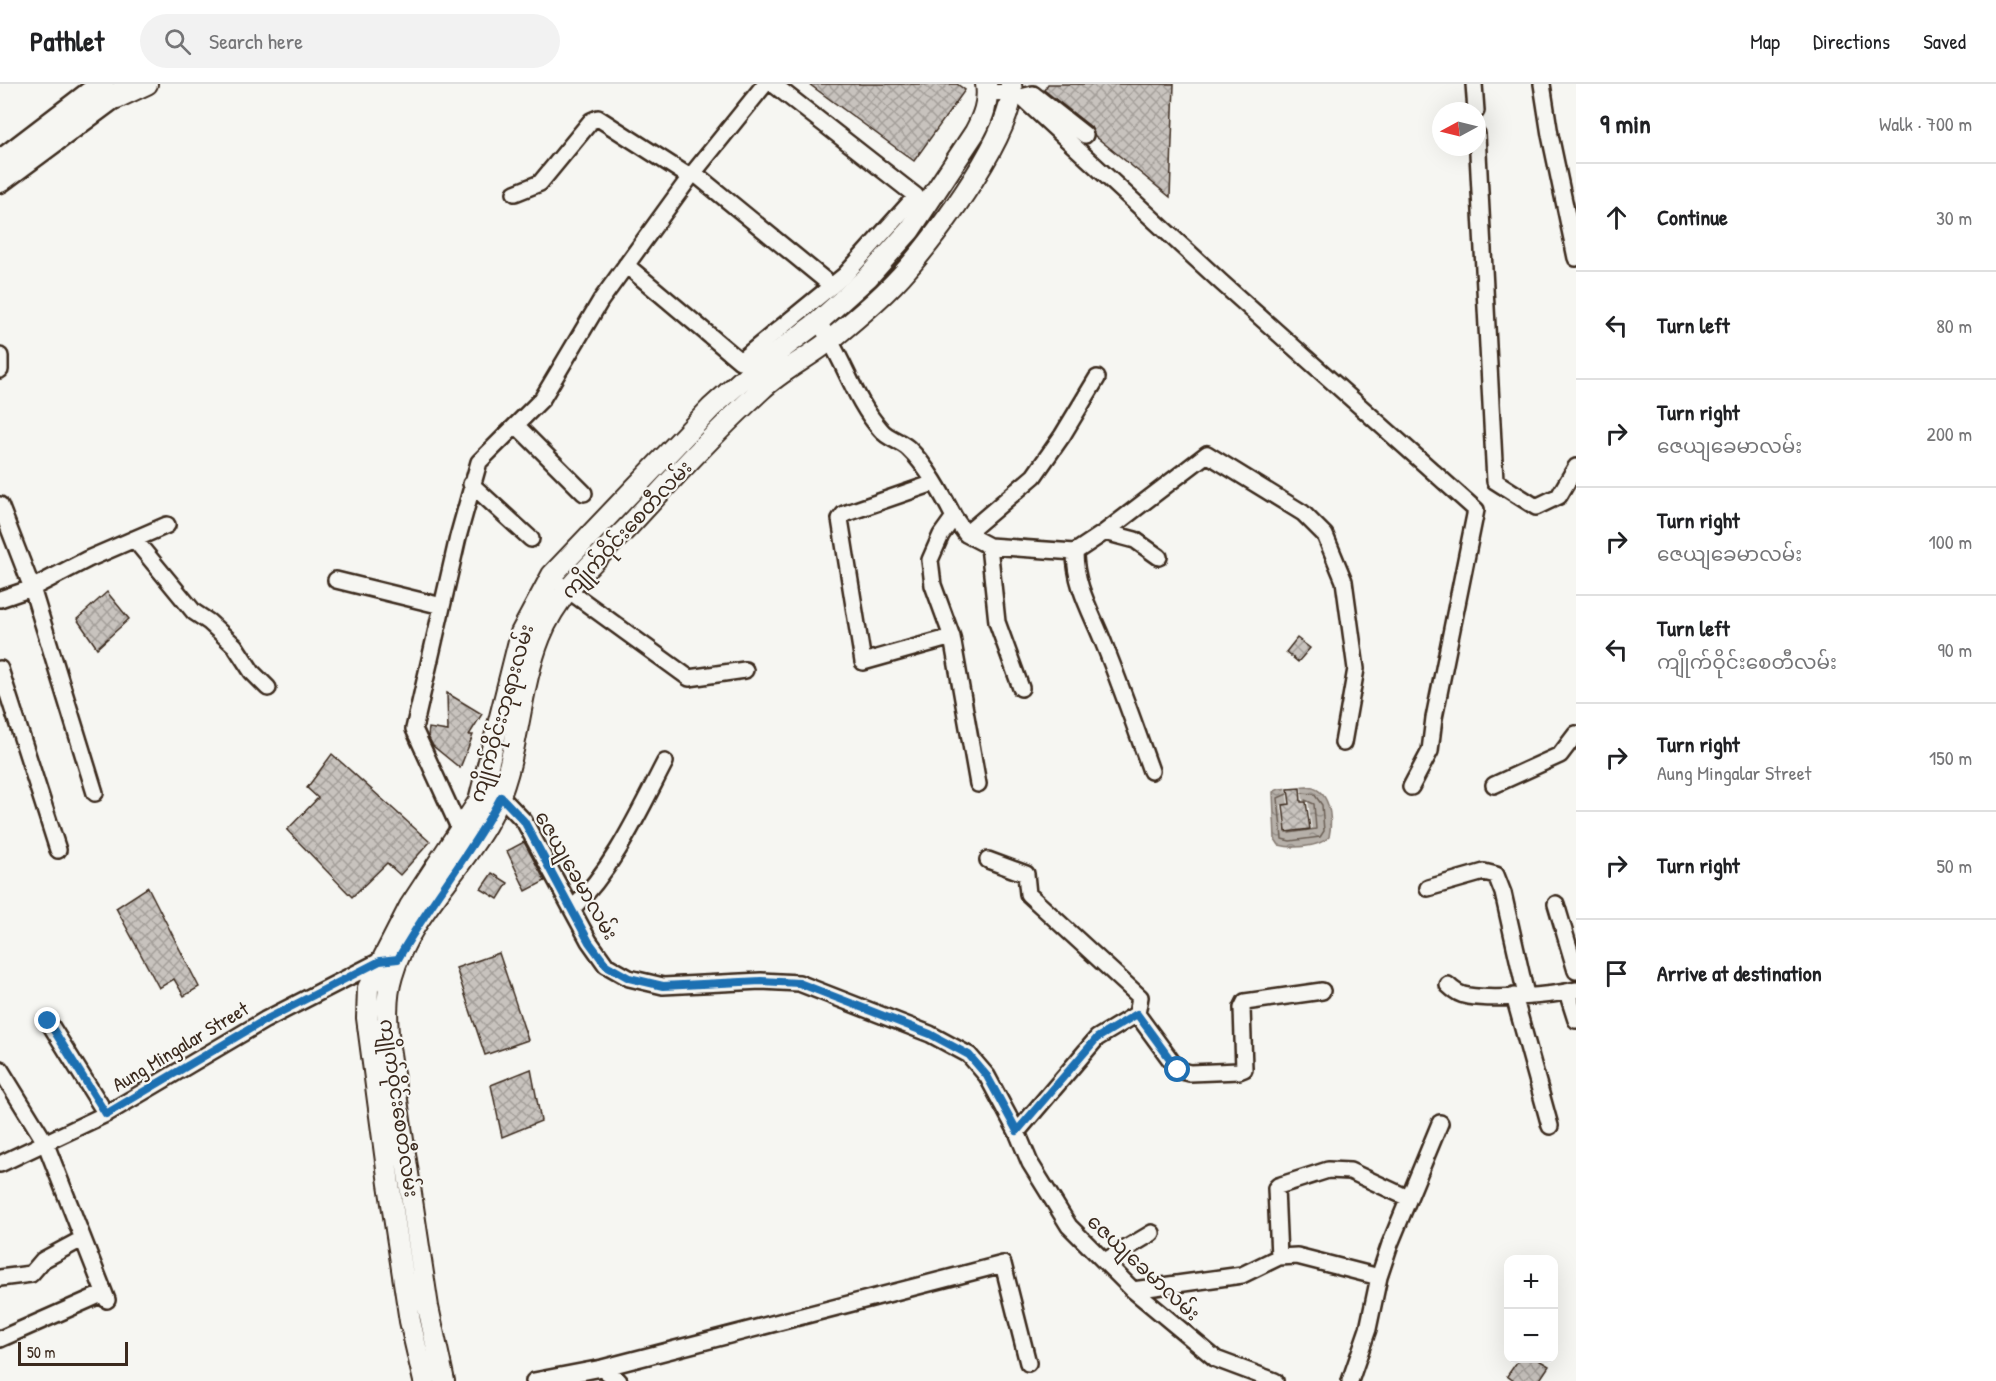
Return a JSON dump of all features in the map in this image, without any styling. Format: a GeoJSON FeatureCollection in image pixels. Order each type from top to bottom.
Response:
{"type":"FeatureCollection","features":[{"type":"Feature","properties":{"kind":"highway"},"geometry":{"type":"LineString","coordinates":[[0,162],[103,89],[131,84]]}},
{"type":"Feature","properties":{"kind":"highway"},"geometry":{"type":"LineString","coordinates":[[0,181],[103,89]]}},
{"type":"Feature","properties":{"kind":"main road"},"geometry":{"type":"LineString","coordinates":[[103,89],[147,84]]}},
{"type":"Feature","properties":{"kind":"main road","name":"ကျိုက်ဝိုင်းဘုရားလမ်း"},"geometry":{"type":"LineString","coordinates":[[424,1381],[410,1321],[384,1083],[367,1018],[368,988],[389,960],[410,906],[460,832],[483,789],[521,633],[559,584],[614,527],[674,448],[711,408],[751,372],[818,322],[868,278],[910,230],[975,132],[984,115],[987,89]]}},
{"type":"Feature","properties":{"kind":"main road","name":"ကျိုက်ဝိုင်းစေတီလမ်း"},"geometry":{"type":"LineString","coordinates":[[614,527],[688,462],[765,386],[831,340],[907,269],[947,219],[992,147],[1023,90]]}},
{"type":"Feature","properties":{"kind":"main road"},"geometry":{"type":"LineString","coordinates":[[674,448],[688,462]]}},
{"type":"Feature","properties":{"kind":"main road","name":"ကျိုက်ဝိုင်းစေတီလမ်း"},"geometry":{"type":"LineString","coordinates":[[389,960],[417,925],[486,825],[501,797],[533,658],[559,584]]}},
{"type":"Feature","properties":{"kind":"main road","name":"ကျိုက်ဝိုင်းစေတီလမ်း"},"geometry":{"type":"LineString","coordinates":[[384,1083],[444,1381]]}},
{"type":"Feature","properties":{"kind":"street"},"geometry":{"type":"LineString","coordinates":[[460,832],[414,735],[471,484],[479,462],[542,399],[601,300],[692,175],[765,84]]}},
{"type":"Feature","properties":{"kind":"street"},"geometry":{"type":"LineString","coordinates":[[626,265],[740,361],[832,286],[916,196],[773,84]]}},
{"type":"Feature","properties":{"kind":"street"},"geometry":{"type":"LineString","coordinates":[[1474,84],[1475,102]]}},
{"type":"Feature","properties":{"kind":"street"},"geometry":{"type":"LineString","coordinates":[[1542,84],[1550,135],[1576,258]]}},
{"type":"Feature","properties":{"kind":"street"},"geometry":{"type":"LineString","coordinates":[[987,89],[1023,90],[1085,135]]}},
{"type":"Feature","properties":{"kind":"street"},"geometry":{"type":"LineString","coordinates":[[1023,90],[1231,291],[1476,510],[1434,718],[1430,751],[1411,787]]}},
{"type":"Feature","properties":{"kind":"street"},"geometry":{"type":"LineString","coordinates":[[515,193],[540,183],[591,121],[598,118],[692,175],[832,286]]}},
{"type":"Feature","properties":{"kind":"street"},"geometry":{"type":"LineString","coordinates":[[1478,156],[1496,481],[1536,507],[1559,496],[1576,467]]}},
{"type":"Feature","properties":{"kind":"street"},"geometry":{"type":"LineString","coordinates":[[818,322],[831,340],[862,404],[882,432],[908,448],[934,483],[966,534],[989,546],[1075,552],[1105,532],[1207,454],[1303,513],[1325,535],[1344,581],[1356,669],[1343,743]]}},
{"type":"Feature","properties":{"kind":"street"},"geometry":{"type":"LineString","coordinates":[[0,356],[0,370]]}},
{"type":"Feature","properties":{"kind":"street"},"geometry":{"type":"LineString","coordinates":[[966,534],[1034,476],[1062,436],[1097,378]]}},
{"type":"Feature","properties":{"kind":"street"},"geometry":{"type":"LineString","coordinates":[[517,426],[584,493]]}},
{"type":"Feature","properties":{"kind":"street"},"geometry":{"type":"LineString","coordinates":[[934,483],[844,514],[840,519],[863,662],[952,637]]}},
{"type":"Feature","properties":{"kind":"street"},"geometry":{"type":"LineString","coordinates":[[471,484],[531,539]]}},
{"type":"Feature","properties":{"kind":"street"},"geometry":{"type":"LineString","coordinates":[[0,505],[32,588],[95,793]]}},
{"type":"Feature","properties":{"kind":"street"},"geometry":{"type":"LineString","coordinates":[[954,517],[941,535],[930,560],[933,585],[952,637],[978,784]]}},
{"type":"Feature","properties":{"kind":"street"},"geometry":{"type":"LineString","coordinates":[[0,599],[32,588],[88,559],[167,525]]}},
{"type":"Feature","properties":{"kind":"street"},"geometry":{"type":"LineString","coordinates":[[1105,532],[1135,540],[1160,557]]}},
{"type":"Feature","properties":{"kind":"street"},"geometry":{"type":"LineString","coordinates":[[134,539],[194,612],[209,622],[235,646],[252,672],[268,688]]}},
{"type":"Feature","properties":{"kind":"street"},"geometry":{"type":"LineString","coordinates":[[989,546],[997,622],[1022,688]]}},
{"type":"Feature","properties":{"kind":"street"},"geometry":{"type":"LineString","coordinates":[[1075,552],[1075,573],[1084,600],[1104,644],[1151,771]]}},
{"type":"Feature","properties":{"kind":"street"},"geometry":{"type":"LineString","coordinates":[[336,580],[442,606]]}},
{"type":"Feature","properties":{"kind":"street"},"geometry":{"type":"LineString","coordinates":[[559,584],[689,678],[745,670]]}},
{"type":"Feature","properties":{"kind":"street"},"geometry":{"type":"LineString","coordinates":[[0,669],[58,850]]}},
{"type":"Feature","properties":{"kind":"street"},"geometry":{"type":"LineString","coordinates":[[1494,785],[1560,755],[1576,734]]}},
{"type":"Feature","properties":{"kind":"street"},"geometry":{"type":"LineString","coordinates":[[572,909],[595,887],[626,837],[665,762]]}},
{"type":"Feature","properties":{"kind":"street"},"geometry":{"type":"LineString","coordinates":[[483,789],[501,797]]}},
{"type":"Feature","properties":{"kind":"street","name":"ဇေယျခေမာလမ်း"},"geometry":{"type":"LineString","coordinates":[[501,797],[524,821],[589,942],[606,965],[629,978],[663,986],[761,981],[799,983],[930,1034],[969,1055],[987,1076],[1017,1131],[1030,1163],[1069,1226],[1133,1290],[1216,1359],[1275,1381]]}},
{"type":"Feature","properties":{"kind":"street"},"geometry":{"type":"LineString","coordinates":[[988,860],[1026,874],[1028,894],[1140,997],[1137,1014],[1178,1070],[1190,1073],[1245,1069],[1242,1008],[1245,1002],[1322,991]]}},
{"type":"Feature","properties":{"kind":"street"},"geometry":{"type":"LineString","coordinates":[[1428,888],[1484,872],[1496,875],[1503,893],[1520,995],[1550,1126]]}},
{"type":"Feature","properties":{"kind":"street"},"geometry":{"type":"LineString","coordinates":[[1556,904],[1576,971]]}},
{"type":"Feature","properties":{"kind":"street","name":"Aung Mingalar Street"},"geometry":{"type":"LineString","coordinates":[[0,1164],[106,1114],[265,1020],[389,960]]}},
{"type":"Feature","properties":{"kind":"street"},"geometry":{"type":"LineString","coordinates":[[1448,986],[1456,992],[1469,996],[1571,991],[1576,1020]]}},
{"type":"Feature","properties":{"kind":"street"},"geometry":{"type":"LineString","coordinates":[[1017,1131],[1097,1038],[1137,1014]]}},
{"type":"Feature","properties":{"kind":"street"},"geometry":{"type":"LineString","coordinates":[[48,1021],[106,1114]]}},
{"type":"Feature","properties":{"kind":"street"},"geometry":{"type":"LineString","coordinates":[[0,1069],[45,1142],[105,1296],[0,1339]]}},
{"type":"Feature","properties":{"kind":"street"},"geometry":{"type":"LineString","coordinates":[[1350,1381],[1368,1329],[1379,1276],[1408,1198],[1440,1123]]}},
{"type":"Feature","properties":{"kind":"street"},"geometry":{"type":"LineString","coordinates":[[1279,1257],[1276,1188],[1278,1186],[1328,1170],[1350,1171],[1408,1198]]}},
{"type":"Feature","properties":{"kind":"street"},"geometry":{"type":"LineString","coordinates":[[1105,1262],[1152,1233]]}},
{"type":"Feature","properties":{"kind":"street"},"geometry":{"type":"LineString","coordinates":[[0,1278],[20,1278],[31,1274],[43,1260],[82,1239]]}},
{"type":"Feature","properties":{"kind":"street"},"geometry":{"type":"LineString","coordinates":[[1133,1290],[1242,1275],[1279,1257],[1297,1257],[1379,1276]]}},
{"type":"Feature","properties":{"kind":"street"},"geometry":{"type":"LineString","coordinates":[[534,1381],[602,1368],[1003,1264],[1028,1363]]}},
{"type":"Feature","properties":{"kind":"street"},"geometry":{"type":"LineString","coordinates":[[602,1368],[619,1381]]}},
{"type":"Feature","properties":{"kind":"water"},"geometry":{"type":"Polygon","coordinates":[[[1307,787],[1315,789],[1325,798],[1330,813],[1329,837],[1319,843],[1306,846],[1279,845],[1275,839],[1273,792],[1279,789],[1307,787]]]}},
{"type":"Feature","properties":{"kind":"pier"},"geometry":{"type":"Polygon","coordinates":[[[1301,784],[1303,801],[1308,801],[1312,830],[1285,833],[1281,805],[1288,804],[1286,785],[1301,784]]]}},
{"type":"Feature","properties":{"kind":"building"},"geometry":{"type":"Polygon","coordinates":[[[809,84],[957,84],[965,90],[914,161],[809,84]]]}},
{"type":"Feature","properties":{"kind":"building"},"geometry":{"type":"Polygon","coordinates":[[[1048,84],[1174,84],[1170,197],[1095,136],[1091,127],[1044,90],[1048,84]]]}},
{"type":"Feature","properties":{"kind":"building"},"geometry":{"type":"Polygon","coordinates":[[[107,592],[129,619],[97,648],[77,619],[107,592]]]}},
{"type":"Feature","properties":{"kind":"building"},"geometry":{"type":"Polygon","coordinates":[[[1297,638],[1310,648],[1298,662],[1286,652],[1297,638]]]}},
{"type":"Feature","properties":{"kind":"building"},"geometry":{"type":"Polygon","coordinates":[[[447,693],[482,714],[469,735],[473,735],[460,768],[433,746],[428,736],[429,728],[448,731],[447,693]]]}},
{"type":"Feature","properties":{"kind":"building"},"geometry":{"type":"Polygon","coordinates":[[[332,754],[430,842],[400,875],[387,863],[352,897],[287,830],[318,798],[307,788],[332,754]]]}},
{"type":"Feature","properties":{"kind":"building"},"geometry":{"type":"Polygon","coordinates":[[[1300,788],[1301,802],[1306,802],[1310,829],[1286,832],[1283,805],[1290,804],[1288,789],[1300,788]]]}},
{"type":"Feature","properties":{"kind":"building"},"geometry":{"type":"Polygon","coordinates":[[[524,842],[545,881],[526,891],[507,851],[524,842]]]}},
{"type":"Feature","properties":{"kind":"building"},"geometry":{"type":"Polygon","coordinates":[[[492,873],[508,883],[498,899],[481,889],[492,873]]]}},
{"type":"Feature","properties":{"kind":"building"},"geometry":{"type":"Polygon","coordinates":[[[148,887],[199,987],[184,996],[174,979],[159,988],[116,908],[148,887]]]}},
{"type":"Feature","properties":{"kind":"building"},"geometry":{"type":"Polygon","coordinates":[[[499,953],[528,1040],[485,1055],[456,968],[499,953]]]}},
{"type":"Feature","properties":{"kind":"building"},"geometry":{"type":"Polygon","coordinates":[[[531,1069],[541,1121],[502,1137],[491,1085],[531,1069]]]}},
{"type":"Feature","properties":{"kind":"building"},"geometry":{"type":"Polygon","coordinates":[[[1516,1363],[1544,1363],[1549,1366],[1539,1381],[1514,1381],[1507,1376],[1516,1363]]]}},
{"type":"Feature","properties":{"kind":"route"},"geometry":{"type":"LineString","coordinates":[[48,1021],[106,1114],[265,1020],[380,961],[398,959],[417,925],[486,825],[501,797],[524,821],[589,942],[606,965],[629,978],[663,986],[761,981],[799,983],[930,1034],[969,1055],[987,1076],[1017,1131],[1097,1038],[1137,1014],[1178,1070]]}}]}
